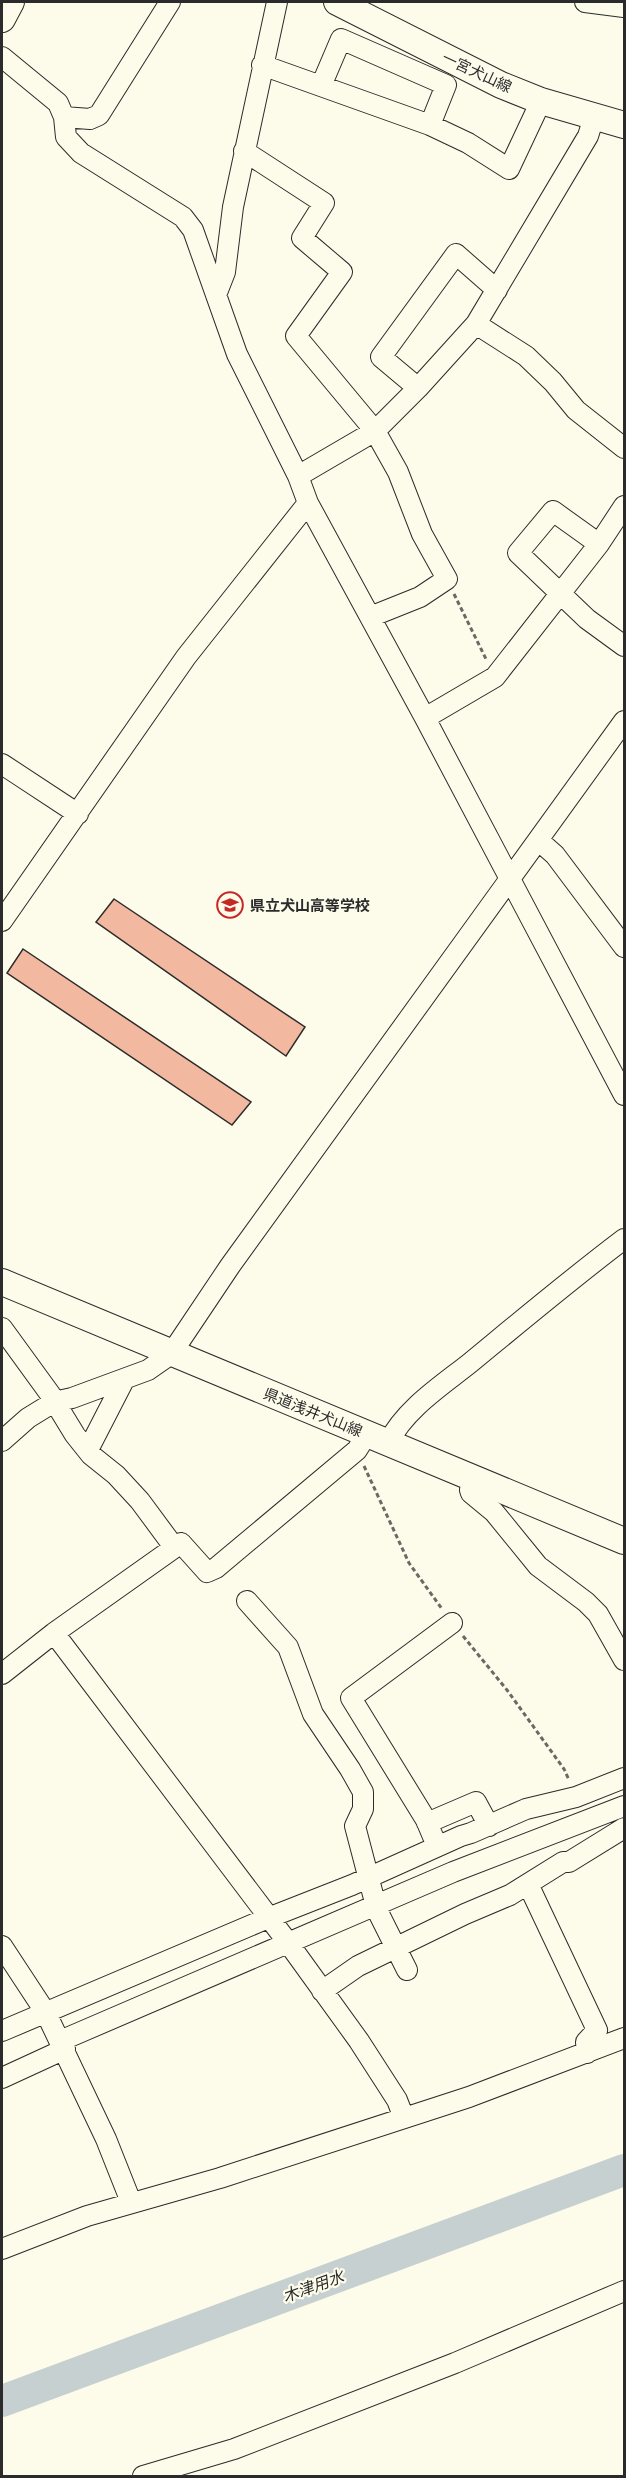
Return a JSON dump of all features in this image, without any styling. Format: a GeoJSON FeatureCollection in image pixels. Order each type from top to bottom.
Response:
{"type":"FeatureCollection","features":[{"type":"Feature","properties":{"kind":"main road"},"geometry":{"type":"LineString","coordinates":[[2,19],[11,2]]}},
{"type":"Feature","properties":{"kind":"main road","name":"一宮犬山線"},"geometry":{"type":"LineString","coordinates":[[337,2],[490,80],[541,101],[624,125]]}},
{"type":"Feature","properties":{"kind":"main road","name":"県道浅井犬山線"},"geometry":{"type":"LineString","coordinates":[[2,1282],[624,1541]]}},
{"type":"Feature","properties":{"kind":"street"},"geometry":{"type":"LineString","coordinates":[[64,117],[90,120],[99,115],[170,2]]}},
{"type":"Feature","properties":{"kind":"street"},"geometry":{"type":"LineString","coordinates":[[216,295],[225,272],[233,207],[277,2]]}},
{"type":"Feature","properties":{"kind":"street"},"geometry":{"type":"LineString","coordinates":[[585,2],[624,7]]}},
{"type":"Feature","properties":{"kind":"street"},"geometry":{"type":"LineString","coordinates":[[321,86],[341,39],[446,85],[430,125]]}},
{"type":"Feature","properties":{"kind":"street"},"geometry":{"type":"LineString","coordinates":[[2,57],[58,103],[64,117],[66,137],[81,153],[183,217],[193,230],[237,354],[298,476],[308,503],[511,878],[624,1095]]}},
{"type":"Feature","properties":{"kind":"street"},"geometry":{"type":"LineString","coordinates":[[262,65],[430,125],[468,143],[509,169],[541,101]]}},
{"type":"Feature","properties":{"kind":"street"},"geometry":{"type":"LineString","coordinates":[[298,476],[375,431],[476,324],[588,136],[594,117]]}},
{"type":"Feature","properties":{"kind":"street"},"geometry":{"type":"LineString","coordinates":[[244,151],[324,203],[302,238],[342,272],[296,336],[375,431],[399,472],[422,534],[447,579],[420,597],[370,617]]}},
{"type":"Feature","properties":{"kind":"street"},"geometry":{"type":"LineString","coordinates":[[418,388],[381,357],[456,254],[497,290]]}},
{"type":"Feature","properties":{"kind":"street"},"geometry":{"type":"LineString","coordinates":[[476,324],[526,356],[553,382],[576,410],[624,448]]}},
{"type":"Feature","properties":{"kind":"street"},"geometry":{"type":"LineString","coordinates":[[2,921],[186,657],[308,503]]}},
{"type":"Feature","properties":{"kind":"street"},"geometry":{"type":"LineString","coordinates":[[425,718],[495,677],[599,544],[624,506]]}},
{"type":"Feature","properties":{"kind":"street"},"geometry":{"type":"LineString","coordinates":[[599,544],[553,511],[518,553],[587,619],[624,646]]}},
{"type":"Feature","properties":{"kind":"street"},"geometry":{"type":"LineString","coordinates":[[2,1441],[28,1418],[54,1402],[124,1380],[148,1370],[171,1354],[230,1266],[624,721]]}},
{"type":"Feature","properties":{"kind":"street"},"geometry":{"type":"LineString","coordinates":[[2,764],[78,814]]}},
{"type":"Feature","properties":{"kind":"street"},"geometry":{"type":"LineString","coordinates":[[538,840],[555,855],[624,947]]}},
{"type":"Feature","properties":{"kind":"street"},"geometry":{"type":"LineString","coordinates":[[2,1674],[54,1633],[181,1543],[207,1572],[216,1568],[357,1450],[397,1426],[431,1395],[568,1282],[624,1239]]}},
{"type":"Feature","properties":{"kind":"street"},"geometry":{"type":"LineString","coordinates":[[2,1328],[75,1435],[140,1501],[174,1547]]}},
{"type":"Feature","properties":{"kind":"street"},"geometry":{"type":"LineString","coordinates":[[88,1450],[124,1380]]}},
{"type":"Feature","properties":{"kind":"street"},"geometry":{"type":"LineString","coordinates":[[475,1479],[471,1493],[494,1512],[538,1566],[592,1608],[624,1659]]}},
{"type":"Feature","properties":{"kind":"street"},"geometry":{"type":"LineString","coordinates":[[247,1601],[288,1647],[313,1714],[363,1792],[363,1809],[355,1826],[376,1904],[407,1970]]}},
{"type":"Feature","properties":{"kind":"street"},"geometry":{"type":"LineString","coordinates":[[437,1846],[427,1823],[351,1698],[452,1623]]}},
{"type":"Feature","properties":{"kind":"street"},"geometry":{"type":"LineString","coordinates":[[54,1633],[289,1944],[359,2041],[397,2100],[404,2118]]}},
{"type":"Feature","properties":{"kind":"street"},"geometry":{"type":"LineString","coordinates":[[2,2031],[368,1878],[526,1809],[576,1797],[624,1778]]}},
{"type":"Feature","properties":{"kind":"street"},"geometry":{"type":"LineString","coordinates":[[427,1823],[476,1802],[489,1826]]}},
{"type":"Feature","properties":{"kind":"street"},"geometry":{"type":"LineString","coordinates":[[2,2078],[63,2045],[376,1904],[515,1847],[624,1806]]}},
{"type":"Feature","properties":{"kind":"street"},"geometry":{"type":"LineString","coordinates":[[322,1991],[358,1966],[510,1895],[563,1862],[569,1863],[624,1828]]}},
{"type":"Feature","properties":{"kind":"street"},"geometry":{"type":"LineString","coordinates":[[528,1884],[597,2030],[586,2042],[587,2054]]}},
{"type":"Feature","properties":{"kind":"street"},"geometry":{"type":"LineString","coordinates":[[2,1946],[46,2013],[63,2045],[106,2139],[131,2202]]}},
{"type":"Feature","properties":{"kind":"street"},"geometry":{"type":"LineString","coordinates":[[2,2249],[87,2216],[220,2178],[469,2097],[624,2038]]}},
{"type":"Feature","properties":{"kind":"street"},"geometry":{"type":"LineString","coordinates":[[142,2476],[234,2450],[455,2363],[624,2291]]}},
{"type":"Feature","properties":{"kind":"path"},"geometry":{"type":"LineString","coordinates":[[447,579],[495,677]]}},
{"type":"Feature","properties":{"kind":"building"},"geometry":{"type":"Polygon","coordinates":[[[114,899],[305,1027],[286,1056],[96,922],[114,899]]]}},
{"type":"Feature","properties":{"kind":"building"},"geometry":{"type":"Polygon","coordinates":[[[23,949],[251,1102],[232,1125],[7,973],[23,949]]]}},
{"type":"Feature","properties":{"kind":"waterway","name":"木津用水"},"geometry":{"type":"LineString","coordinates":[[2,2401],[624,2170]]}},
{"type":"Feature","properties":{"kind":"place","name":"県立犬山高等学校"},"geometry":{"type":"Point","coordinates":[230,905]}}]}
